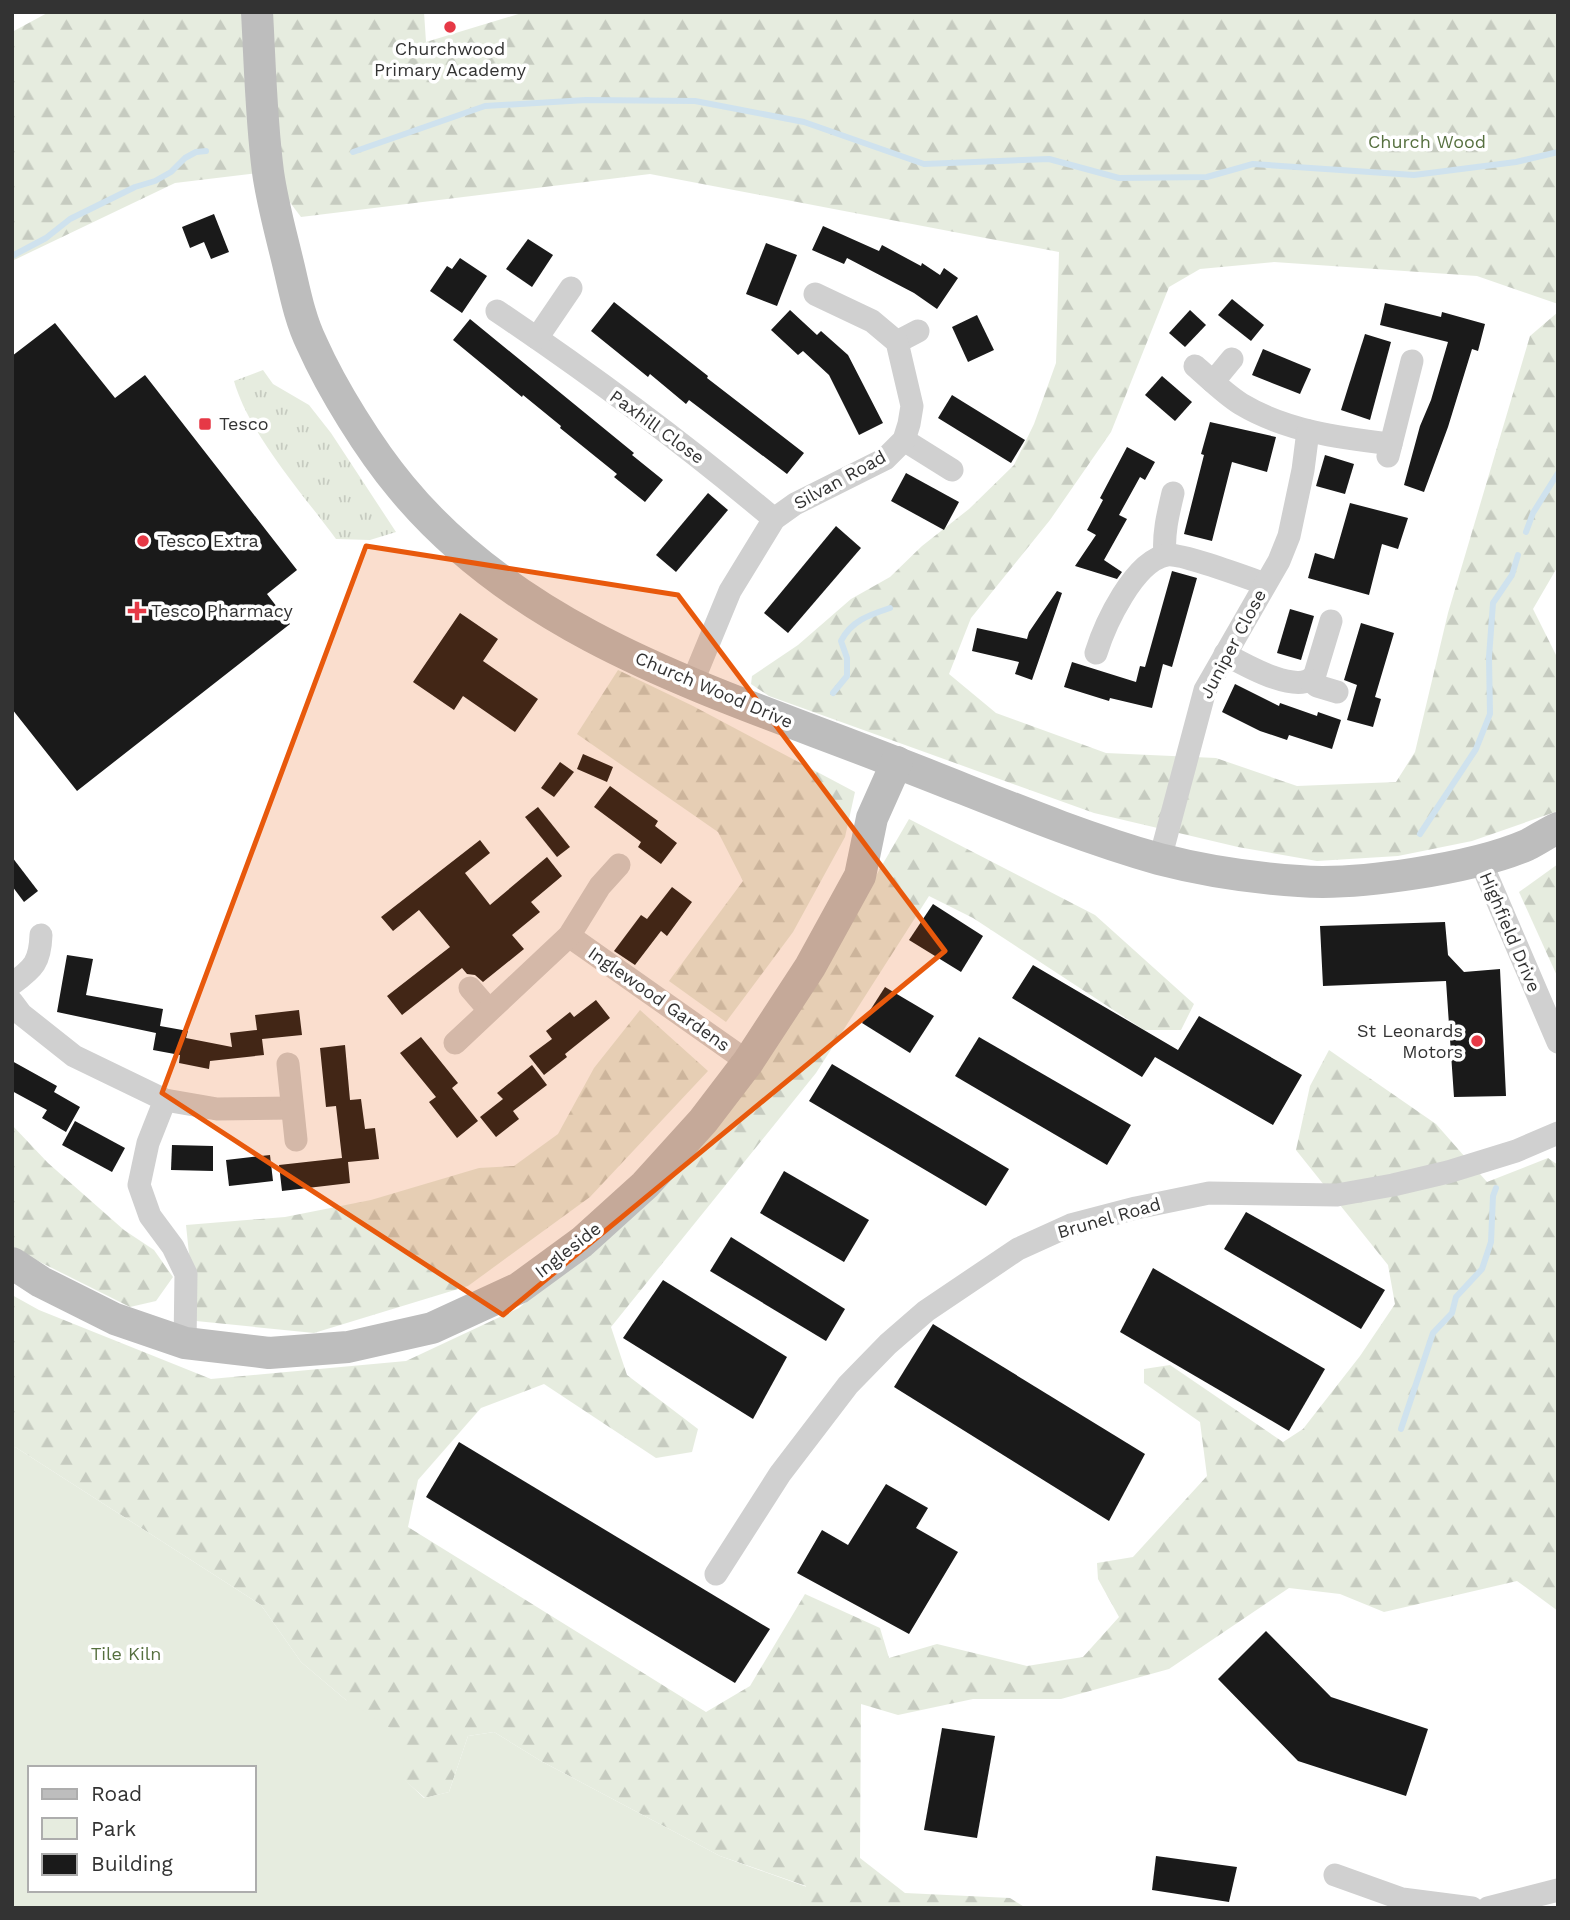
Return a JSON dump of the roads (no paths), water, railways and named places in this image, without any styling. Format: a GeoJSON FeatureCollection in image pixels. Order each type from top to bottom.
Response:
{"type":"FeatureCollection","features":[{"type":"Feature","properties":{"kind":"street","name":"Church Wood Drive"},"geometry":{"type":"LineString","coordinates":[[257,12],[268,172],[296,298],[311,342],[376,453],[400,486],[444,536],[503,584],[551,616],[692,683],[1035,816],[1160,859],[1240,876],[1306,882],[1370,879],[1480,860],[1525,846],[1558,828]]}},
{"type":"Feature","properties":{"kind":"street"},"geometry":{"type":"LineString","coordinates":[[537,338],[571,288]]}},
{"type":"Feature","properties":{"kind":"street"},"geometry":{"type":"LineString","coordinates":[[815,294],[831,299],[872,321],[897,342],[918,331]]}},
{"type":"Feature","properties":{"kind":"street","name":"Paxhill Close"},"geometry":{"type":"LineString","coordinates":[[496,311],[537,338],[720,473],[774,519]]}},
{"type":"Feature","properties":{"kind":"street","name":"Silvan Road"},"geometry":{"type":"LineString","coordinates":[[692,683],[730,591],[774,519],[795,504],[885,459],[904,440],[912,405],[897,342]]}},
{"type":"Feature","properties":{"kind":"street"},"geometry":{"type":"LineString","coordinates":[[1213,382],[1232,359]]}},
{"type":"Feature","properties":{"kind":"street"},"geometry":{"type":"LineString","coordinates":[[1195,366],[1240,403],[1267,417],[1308,431],[1389,451],[1412,361]]}},
{"type":"Feature","properties":{"kind":"street","name":"Juniper Close"},"geometry":{"type":"LineString","coordinates":[[1160,859],[1205,690],[1279,561],[1289,536],[1308,431]]}},
{"type":"Feature","properties":{"kind":"street"},"geometry":{"type":"LineString","coordinates":[[904,440],[951,470]]}},
{"type":"Feature","properties":{"kind":"street"},"geometry":{"type":"LineString","coordinates":[[1165,555],[1166,520],[1173,494]]}},
{"type":"Feature","properties":{"kind":"street"},"geometry":{"type":"LineString","coordinates":[[1097,653],[1114,611],[1137,575],[1165,555],[1174,555],[1265,584]]}},
{"type":"Feature","properties":{"kind":"street"},"geometry":{"type":"LineString","coordinates":[[1225,654],[1284,680],[1302,684],[1315,674],[1331,621]]}},
{"type":"Feature","properties":{"kind":"street"},"geometry":{"type":"LineString","coordinates":[[1310,680],[1317,686],[1337,692]]}},
{"type":"Feature","properties":{"kind":"street","name":"Ingleside"},"geometry":{"type":"LineString","coordinates":[[12,1263],[41,1282],[115,1319],[185,1343],[269,1353],[348,1347],[432,1328],[519,1289],[582,1241],[645,1185],[703,1121],[748,1062],[810,967],[859,876],[872,818],[897,762]]}},
{"type":"Feature","properties":{"kind":"street","name":"Highfield Drive"},"geometry":{"type":"LineString","coordinates":[[1480,860],[1558,1042]]}},
{"type":"Feature","properties":{"kind":"street","name":"Inglewood Gardens"},"geometry":{"type":"LineString","coordinates":[[455,1043],[569,936],[600,886],[619,865]]}},
{"type":"Feature","properties":{"kind":"street"},"geometry":{"type":"LineString","coordinates":[[12,984],[27,973],[41,955],[41,935]]}},
{"type":"Feature","properties":{"kind":"street","name":"Inglewood Gardens"},"geometry":{"type":"LineString","coordinates":[[569,936],[748,1062]]}},
{"type":"Feature","properties":{"kind":"street"},"geometry":{"type":"LineString","coordinates":[[470,988],[489,1010]]}},
{"type":"Feature","properties":{"kind":"street"},"geometry":{"type":"LineString","coordinates":[[12,1002],[21,1014],[74,1056],[165,1100],[217,1110],[292,1108]]}},
{"type":"Feature","properties":{"kind":"street"},"geometry":{"type":"LineString","coordinates":[[288,1063],[296,1140]]}},
{"type":"Feature","properties":{"kind":"street"},"geometry":{"type":"LineString","coordinates":[[165,1100],[148,1143],[139,1185],[150,1216],[173,1247],[186,1274],[185,1343]]}},
{"type":"Feature","properties":{"kind":"street","name":"Brunel Road"},"geometry":{"type":"LineString","coordinates":[[716,1574],[780,1474],[848,1385],[888,1344],[926,1311],[1018,1249],[1071,1225],[1209,1193],[1337,1195],[1393,1185],[1448,1172],[1516,1151],[1558,1132]]}},
{"type":"Feature","properties":{"kind":"street"},"geometry":{"type":"LineString","coordinates":[[1335,1875],[1402,1899],[1472,1908]]}},
{"type":"Feature","properties":{"kind":"street"},"geometry":{"type":"LineString","coordinates":[[1488,1908],[1558,1890]]}},
{"type":"Feature","properties":{"kind":"waterway"},"geometry":{"type":"LineString","coordinates":[[353,152],[485,106],[586,100],[695,101],[804,122],[924,164],[1049,159],[1119,178],[1207,177],[1253,164],[1414,175],[1516,162],[1558,152]]}},
{"type":"Feature","properties":{"kind":"waterway"},"geometry":{"type":"LineString","coordinates":[[12,256],[46,238],[70,219],[135,187],[155,181],[171,172],[185,158],[196,152],[206,151]]}},
{"type":"Feature","properties":{"kind":"waterway"},"geometry":{"type":"LineString","coordinates":[[1526,532],[1533,513],[1558,473]]}},
{"type":"Feature","properties":{"kind":"waterway"},"geometry":{"type":"LineString","coordinates":[[1420,834],[1476,749],[1490,714],[1489,657],[1493,603],[1512,575],[1518,555]]}},
{"type":"Feature","properties":{"kind":"waterway"},"geometry":{"type":"LineString","coordinates":[[833,693],[847,676],[847,658],[841,641],[845,634],[861,620],[890,608]]}},
{"type":"Feature","properties":{"kind":"waterway"},"geometry":{"type":"LineString","coordinates":[[1401,1429],[1433,1333],[1452,1313],[1456,1297],[1482,1269],[1491,1242],[1493,1196],[1496,1188]]}},
{"type":"Feature","properties":{"kind":"place","name":"Churchwood Primary Academy"},"geometry":{"type":"Point","coordinates":[450,27]}},
{"type":"Feature","properties":{"kind":"place","name":"Tesco"},"geometry":{"type":"Point","coordinates":[205,424]}},
{"type":"Feature","properties":{"kind":"place","name":"Tesco Extra"},"geometry":{"type":"Point","coordinates":[143,541]}},
{"type":"Feature","properties":{"kind":"place","name":"Tesco Pharmacy"},"geometry":{"type":"Point","coordinates":[137,611]}},
{"type":"Feature","properties":{"kind":"place","name":"St Leonards Motors"},"geometry":{"type":"Point","coordinates":[1477,1041]}},
{"type":"Feature","properties":{"kind":"park label","name":"Church Wood"},"geometry":{"type":"Point","coordinates":[1427,142]}},
{"type":"Feature","properties":{"kind":"park label","name":"Tile Kiln"},"geometry":{"type":"Point","coordinates":[126,1654]}}]}
